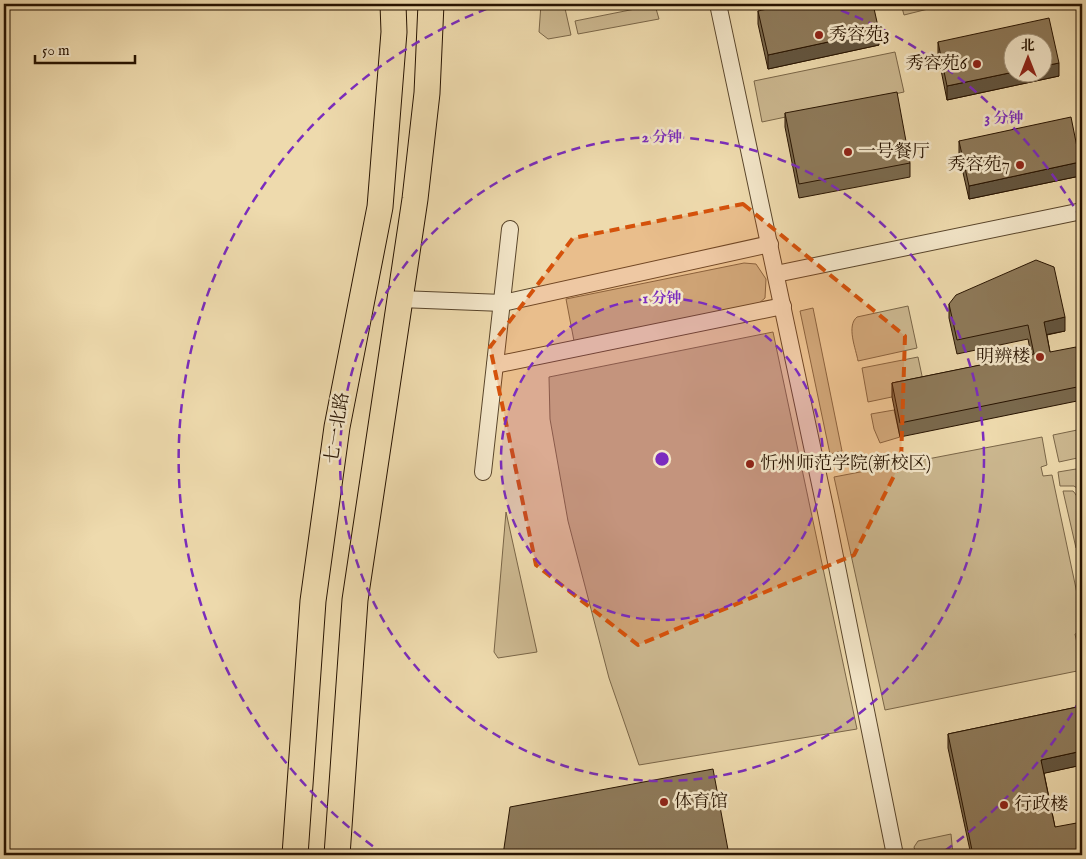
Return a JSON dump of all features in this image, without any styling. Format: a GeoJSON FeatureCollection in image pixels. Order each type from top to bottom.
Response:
{"type":"FeatureCollection","features":[{"type":"Feature","properties":{"kind":"main road","name":"七一北路"},"geometry":{"type":"LineString","coordinates":[[295,855],[313,601],[336,428],[380,207],[394,32],[393,4]]}},
{"type":"Feature","properties":{"kind":"main road"},"geometry":{"type":"LineString","coordinates":[[337,855],[355,600],[400,299],[427,93],[431,4]]}},
{"type":"Feature","properties":{"kind":"street"},"geometry":{"type":"LineString","coordinates":[[718,4],[770,244],[895,855]]}},
{"type":"Feature","properties":{"kind":"street"},"geometry":{"type":"LineString","coordinates":[[776,274],[1082,211]]}},
{"type":"Feature","properties":{"kind":"street"},"geometry":{"type":"LineString","coordinates":[[483,472],[510,229]]}},
{"type":"Feature","properties":{"kind":"street"},"geometry":{"type":"LineString","coordinates":[[400,299],[502,303],[770,244]]}},
{"type":"Feature","properties":{"kind":"street"},"geometry":{"type":"LineString","coordinates":[[496,365],[782,306]]}},
{"type":"Feature","properties":{"kind":"highlighted area"},"geometry":{"type":"Polygon","coordinates":[[[743,204],[905,336],[901,462],[854,555],[638,645],[536,565],[490,347],[573,238],[743,204]]]}},
{"type":"Feature","properties":{"kind":"shaded area"},"geometry":{"type":"Polygon","coordinates":[[[541,4],[564,4],[571,35],[548,39],[539,32],[541,4]]]}},
{"type":"Feature","properties":{"kind":"shaded area"},"geometry":{"type":"Polygon","coordinates":[[[901,4],[931,4],[932,8],[904,15],[901,4]]]}},
{"type":"Feature","properties":{"kind":"shaded area"},"geometry":{"type":"Polygon","coordinates":[[[655,5],[659,19],[578,34],[575,21],[655,5]]]}},
{"type":"Feature","properties":{"kind":"shaded area"},"geometry":{"type":"Polygon","coordinates":[[[895,52],[904,92],[762,122],[754,81],[895,52]]]}},
{"type":"Feature","properties":{"kind":"shaded area"},"geometry":{"type":"Polygon","coordinates":[[[744,263],[756,264],[766,279],[765,298],[758,304],[574,341],[566,299],[744,263]]]}},
{"type":"Feature","properties":{"kind":"shaded area"},"geometry":{"type":"Polygon","coordinates":[[[908,306],[917,348],[858,361],[852,332],[852,326],[857,317],[908,306]]]}},
{"type":"Feature","properties":{"kind":"shaded area"},"geometry":{"type":"Polygon","coordinates":[[[813,308],[842,451],[830,454],[800,311],[813,308]]]}},
{"type":"Feature","properties":{"kind":"shaded area"},"geometry":{"type":"Polygon","coordinates":[[[773,332],[857,729],[639,765],[609,678],[568,521],[550,419],[549,377],[773,332]]]}},
{"type":"Feature","properties":{"kind":"shaded area"},"geometry":{"type":"Polygon","coordinates":[[[918,357],[925,390],[868,402],[862,368],[918,357]]]}},
{"type":"Feature","properties":{"kind":"shaded area"},"geometry":{"type":"Polygon","coordinates":[[[894,410],[900,437],[880,443],[874,429],[871,414],[894,410]]]}},
{"type":"Feature","properties":{"kind":"shaded area"},"geometry":{"type":"Polygon","coordinates":[[[1082,429],[1082,457],[1059,462],[1053,435],[1082,429]]]}},
{"type":"Feature","properties":{"kind":"shaded area"},"geometry":{"type":"Polygon","coordinates":[[[1042,437],[1047,465],[1041,467],[1043,476],[1052,475],[1082,617],[1082,632],[1075,634],[1077,643],[1082,643],[1082,670],[885,710],[834,477],[1042,437]]]}},
{"type":"Feature","properties":{"kind":"shaded area"},"geometry":{"type":"Polygon","coordinates":[[[1082,468],[1082,492],[1074,486],[1060,486],[1058,472],[1082,468]]]}},
{"type":"Feature","properties":{"kind":"shaded area"},"geometry":{"type":"Polygon","coordinates":[[[1063,491],[1073,491],[1080,503],[1082,510],[1082,547],[1076,548],[1063,491]]]}},
{"type":"Feature","properties":{"kind":"shaded area"},"geometry":{"type":"Polygon","coordinates":[[[506,512],[537,652],[498,658],[494,652],[506,512]]]}},
{"type":"Feature","properties":{"kind":"shaded area"},"geometry":{"type":"Polygon","coordinates":[[[951,834],[953,855],[916,855],[914,847],[918,841],[951,834]]]}},
{"type":"Feature","properties":{"kind":"building","name":"秀容苑3"},"geometry":{"type":"Polygon","coordinates":[[[790,4],[873,4],[879,31],[768,55],[758,11],[790,4]]]}},
{"type":"Feature","properties":{"kind":"building"},"geometry":{"type":"Polygon","coordinates":[[[1049,18],[1052,32],[1004,32],[1004,74],[947,86],[938,42],[1049,18]]]}},
{"type":"Feature","properties":{"kind":"building"},"geometry":{"type":"Polygon","coordinates":[[[1054,40],[1059,63],[1054,64],[1054,40]]]}},
{"type":"Feature","properties":{"kind":"building","name":"一号餐厅"},"geometry":{"type":"Polygon","coordinates":[[[897,92],[910,163],[799,184],[785,113],[897,92]]]}},
{"type":"Feature","properties":{"kind":"building","name":"秀容苑7"},"geometry":{"type":"Polygon","coordinates":[[[1071,117],[1080,162],[969,186],[959,141],[1071,117]]]}},
{"type":"Feature","properties":{"kind":"building","name":"明辨楼"},"geometry":{"type":"Polygon","coordinates":[[[1036,260],[1054,267],[1065,317],[1044,322],[1050,352],[1076,347],[1082,386],[900,423],[892,383],[1034,354],[1028,325],[957,340],[949,304],[956,295],[1036,260]]]}},
{"type":"Feature","properties":{"kind":"building"},"geometry":{"type":"Polygon","coordinates":[[[1082,484],[1082,505],[1078,485],[1082,484]]]}},
{"type":"Feature","properties":{"kind":"building","name":"行政楼"},"geometry":{"type":"Polygon","coordinates":[[[1082,706],[1082,751],[1041,760],[1055,827],[1082,822],[1082,855],[973,855],[948,734],[1082,706]]]}},
{"type":"Feature","properties":{"kind":"building","name":"体育馆"},"geometry":{"type":"Polygon","coordinates":[[[713,769],[729,855],[503,855],[510,807],[713,769]]]}},
{"type":"Feature","properties":{"kind":"place","name":"秀容苑3"},"geometry":{"type":"Point","coordinates":[819,35]}},
{"type":"Feature","properties":{"kind":"place","name":"秀容苑6"},"geometry":{"type":"Point","coordinates":[977,64]}},
{"type":"Feature","properties":{"kind":"place","name":"一号餐厅"},"geometry":{"type":"Point","coordinates":[848,152]}},
{"type":"Feature","properties":{"kind":"place","name":"秀容苑7"},"geometry":{"type":"Point","coordinates":[1020,165]}},
{"type":"Feature","properties":{"kind":"place","name":"明辨楼"},"geometry":{"type":"Point","coordinates":[1040,357]}},
{"type":"Feature","properties":{"kind":"place","name":"忻州师范学院(新校区)"},"geometry":{"type":"Point","coordinates":[750,464]}},
{"type":"Feature","properties":{"kind":"place","name":"体育馆"},"geometry":{"type":"Point","coordinates":[664,802]}},
{"type":"Feature","properties":{"kind":"place","name":"行政楼"},"geometry":{"type":"Point","coordinates":[1004,805]}}]}
